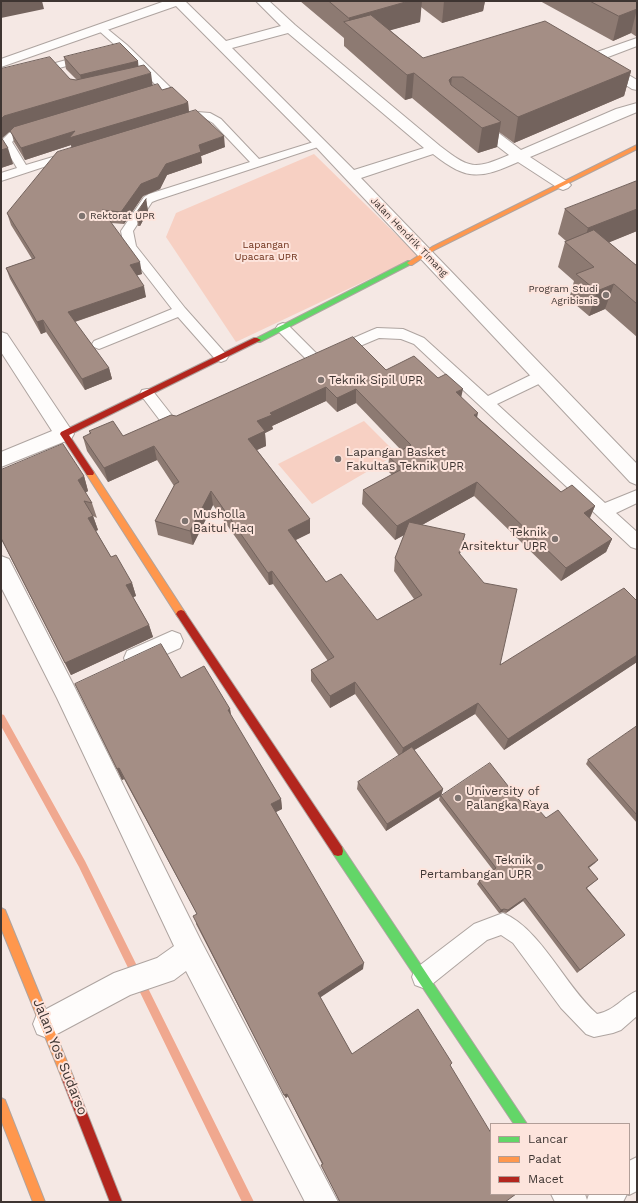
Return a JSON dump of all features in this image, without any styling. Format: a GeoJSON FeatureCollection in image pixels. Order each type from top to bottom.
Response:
{"type":"FeatureCollection","features":[{"type":"Feature","properties":{"kind":"street"},"geometry":{"type":"LineString","coordinates":[[1,64],[177,1]]}},
{"type":"Feature","properties":{"kind":"street","name":"Jalan Hendrik Timang"},"geometry":{"type":"LineString","coordinates":[[177,1],[320,143],[637,477]]}},
{"type":"Feature","properties":{"kind":"street"},"geometry":{"type":"LineString","coordinates":[[262,1],[290,28],[435,149],[462,169],[471,171],[490,169],[621,112],[637,107]]}},
{"type":"Feature","properties":{"kind":"street"},"geometry":{"type":"LineString","coordinates":[[223,46],[290,28]]}},
{"type":"Feature","properties":{"kind":"street"},"geometry":{"type":"LineString","coordinates":[[637,42],[602,55],[601,59],[604,65],[637,86]]}},
{"type":"Feature","properties":{"kind":"street"},"geometry":{"type":"LineString","coordinates":[[466,115],[520,156],[563,185]]}},
{"type":"Feature","properties":{"kind":"street"},"geometry":{"type":"LineString","coordinates":[[1,460],[64,434],[283,328],[434,248],[637,147]]}},
{"type":"Feature","properties":{"kind":"street"},"geometry":{"type":"LineString","coordinates":[[351,176],[435,149]]}},
{"type":"Feature","properties":{"kind":"street"},"geometry":{"type":"LineString","coordinates":[[1,338],[192,632],[520,1123]]}},
{"type":"Feature","properties":{"kind":"street"},"geometry":{"type":"LineString","coordinates":[[1,565],[76,686],[192,951],[322,1202]]}},
{"type":"Feature","properties":{"kind":"street"},"geometry":{"type":"LineString","coordinates":[[115,668],[172,641]]}},
{"type":"Feature","properties":{"kind":"street","name":"Jalan Yos Sudarso"},"geometry":{"type":"LineString","coordinates":[[1,914],[47,1024],[116,1202]]}},
{"type":"Feature","properties":{"kind":"street"},"geometry":{"type":"LineString","coordinates":[[47,1024],[124,983],[164,970],[192,951]]}},
{"type":"Feature","properties":{"kind":"street"},"geometry":{"type":"LineString","coordinates":[[1,1104],[39,1202]]}},
{"type":"Feature","properties":{"kind":"street"},"geometry":{"type":"LineString","coordinates":[[602,1202],[610,1195]]}},
{"type":"Feature","properties":{"kind":"lane"},"geometry":{"type":"LineString","coordinates":[[102,29],[123,47],[166,89],[136,98]]}},
{"type":"Feature","properties":{"kind":"lane"},"geometry":{"type":"LineString","coordinates":[[1,80],[123,47]]}},
{"type":"Feature","properties":{"kind":"lane"},"geometry":{"type":"LineString","coordinates":[[56,66],[65,76]]}},
{"type":"Feature","properties":{"kind":"lane"},"geometry":{"type":"LineString","coordinates":[[137,78],[151,74]]}},
{"type":"Feature","properties":{"kind":"lane"},"geometry":{"type":"LineString","coordinates":[[170,124],[190,120],[197,115],[206,115],[217,121],[257,163]]}},
{"type":"Feature","properties":{"kind":"lane"},"geometry":{"type":"LineString","coordinates":[[22,169],[6,142],[13,136],[44,125]]}},
{"type":"Feature","properties":{"kind":"lane"},"geometry":{"type":"LineString","coordinates":[[221,357],[180,311],[130,247],[127,231],[148,200],[153,196],[320,143]]}},
{"type":"Feature","properties":{"kind":"lane"},"geometry":{"type":"LineString","coordinates":[[1,177],[81,151]]}},
{"type":"Feature","properties":{"kind":"lane"},"geometry":{"type":"LineString","coordinates":[[99,344],[180,311]]}},
{"type":"Feature","properties":{"kind":"lane"},"geometry":{"type":"LineString","coordinates":[[283,328],[315,360]]}},
{"type":"Feature","properties":{"kind":"lane"},"geometry":{"type":"LineString","coordinates":[[300,367],[377,333],[403,334],[418,341],[637,542]]}},
{"type":"Feature","properties":{"kind":"lane"},"geometry":{"type":"LineString","coordinates":[[487,403],[542,376]]}},
{"type":"Feature","properties":{"kind":"lane"},"geometry":{"type":"LineString","coordinates":[[147,394],[170,424],[178,424],[200,414]]}},
{"type":"Feature","properties":{"kind":"lane"},"geometry":{"type":"LineString","coordinates":[[604,511],[637,496]]}},
{"type":"Feature","properties":{"kind":"lane"},"geometry":{"type":"LineString","coordinates":[[423,977],[481,931],[503,924],[520,936],[569,1000],[594,1026],[613,1022],[637,1002]]}},
{"type":"Feature","properties":{"kind":"green space","name":"Lapangan Upacara UPR"},"geometry":{"type":"Polygon","coordinates":[[[314,154],[418,256],[236,342],[166,237],[176,213],[314,154]]]}},
{"type":"Feature","properties":{"kind":"green space","name":"Lapangan Basket Fakultas Teknik UPR"},"geometry":{"type":"Polygon","coordinates":[[[364,421],[397,454],[312,504],[278,464],[364,421]]]}},
{"type":"Feature","properties":{"kind":"building"},"geometry":{"type":"Polygon","coordinates":[[[329,1],[409,1],[349,18],[329,1]]]}},
{"type":"Feature","properties":{"kind":"building"},"geometry":{"type":"Polygon","coordinates":[[[590,1],[637,1],[637,9],[619,16],[590,1]]]}},
{"type":"Feature","properties":{"kind":"building"},"geometry":{"type":"Polygon","coordinates":[[[371,15],[423,58],[545,21],[631,71],[518,117],[463,77],[452,77],[449,80],[451,85],[501,122],[482,128],[414,73],[407,75],[344,22],[371,15]]]}},
{"type":"Feature","properties":{"kind":"building"},"geometry":{"type":"Polygon","coordinates":[[[120,43],[138,61],[80,75],[64,57],[120,43]]]}},
{"type":"Feature","properties":{"kind":"building"},"geometry":{"type":"Polygon","coordinates":[[[50,57],[70,79],[76,80],[144,65],[151,73],[4,116],[1,119],[1,69],[50,57]]]}},
{"type":"Feature","properties":{"kind":"building"},"geometry":{"type":"Polygon","coordinates":[[[158,84],[162,90],[172,87],[188,102],[69,138],[75,131],[21,148],[10,131],[14,127],[158,84]]]}},
{"type":"Feature","properties":{"kind":"building","name":"Rektorat UPR"},"geometry":{"type":"Polygon","coordinates":[[[196,110],[224,136],[199,145],[201,152],[166,164],[158,177],[141,184],[121,212],[102,210],[140,262],[130,265],[144,286],[68,312],[109,368],[82,379],[43,320],[37,322],[6,268],[35,258],[7,213],[57,152],[196,110]]]}},
{"type":"Feature","properties":{"kind":"building"},"geometry":{"type":"Polygon","coordinates":[[[1,137],[8,148],[1,150],[1,137]]]}},
{"type":"Feature","properties":{"kind":"building"},"geometry":{"type":"Polygon","coordinates":[[[637,181],[637,209],[588,228],[565,209],[637,181]]]}},
{"type":"Feature","properties":{"kind":"building"},"geometry":{"type":"Polygon","coordinates":[[[146,199],[137,215],[136,214],[146,199]]]}},
{"type":"Feature","properties":{"kind":"building"},"geometry":{"type":"Polygon","coordinates":[[[594,230],[637,266],[637,304],[614,284],[597,291],[576,274],[594,267],[565,242],[594,230]]]}},
{"type":"Feature","properties":{"kind":"building"},"geometry":{"type":"Polygon","coordinates":[[[353,337],[386,370],[414,356],[438,378],[446,374],[463,389],[456,392],[478,413],[474,415],[561,492],[572,485],[595,506],[584,513],[612,539],[566,568],[477,482],[397,526],[363,490],[402,469],[389,457],[411,445],[356,389],[337,398],[326,387],[270,413],[272,415],[257,421],[265,431],[248,439],[310,519],[288,530],[326,582],[341,574],[377,620],[422,595],[395,558],[409,522],[465,534],[459,553],[484,583],[517,589],[500,665],[624,588],[637,601],[637,655],[508,739],[478,703],[403,748],[355,682],[330,696],[311,670],[334,657],[272,571],[268,573],[211,491],[190,531],[155,521],[175,484],[179,482],[154,446],[104,468],[83,437],[91,433],[89,431],[113,421],[123,436],[171,415],[176,416],[353,337]]]}},
{"type":"Feature","properties":{"kind":"building"},"geometry":{"type":"Polygon","coordinates":[[[63,444],[84,476],[78,480],[92,503],[84,501],[93,516],[88,518],[111,557],[116,555],[132,583],[126,585],[149,625],[65,663],[1,538],[1,470],[63,444]]]}},
{"type":"Feature","properties":{"kind":"building"},"geometry":{"type":"Polygon","coordinates":[[[161,644],[181,678],[204,666],[230,709],[228,710],[281,799],[271,804],[364,963],[318,993],[352,1054],[418,1009],[452,1063],[450,1065],[490,1131],[490,1195],[515,1195],[505,1202],[340,1202],[321,1165],[323,1164],[287,1094],[284,1095],[193,916],[197,914],[119,768],[117,769],[75,684],[161,644]]]}},
{"type":"Feature","properties":{"kind":"building"},"geometry":{"type":"Polygon","coordinates":[[[637,726],[637,815],[588,760],[637,726]]]}},
{"type":"Feature","properties":{"kind":"building"},"geometry":{"type":"Polygon","coordinates":[[[412,747],[443,789],[387,824],[358,782],[412,747]]]}},
{"type":"Feature","properties":{"kind":"building","name":"Teknik Pertambangan UPR"},"geometry":{"type":"Polygon","coordinates":[[[490,763],[523,805],[530,800],[546,818],[558,810],[598,860],[588,867],[598,879],[586,888],[625,935],[580,970],[525,898],[508,910],[501,910],[479,881],[496,868],[441,796],[490,763]]]}},
{"type":"Feature","properties":{"kind":"waterway"},"geometry":{"type":"LineString","coordinates":[[1,718],[82,864],[248,1202]]}},
{"type":"Feature","properties":{"kind":"traffic: fast"},"geometry":{"type":"LineString","coordinates":[[257,340],[410,263]]}},
{"type":"Feature","properties":{"kind":"traffic: fast"},"geometry":{"type":"LineString","coordinates":[[338,851],[520,1123]]}},
{"type":"Feature","properties":{"kind":"traffic: slow"},"geometry":{"type":"LineString","coordinates":[[410,263],[434,248],[637,147]]}},
{"type":"Feature","properties":{"kind":"traffic: slow"},"geometry":{"type":"LineString","coordinates":[[90,473],[181,614]]}},
{"type":"Feature","properties":{"kind":"traffic: slow"},"geometry":{"type":"LineString","coordinates":[[1,914],[68,1079]]}},
{"type":"Feature","properties":{"kind":"traffic: slow"},"geometry":{"type":"LineString","coordinates":[[1,1104],[39,1202]]}},
{"type":"Feature","properties":{"kind":"traffic: jam"},"geometry":{"type":"LineString","coordinates":[[90,473],[64,434],[257,340]]}},
{"type":"Feature","properties":{"kind":"traffic: jam"},"geometry":{"type":"LineString","coordinates":[[181,614],[338,851]]}},
{"type":"Feature","properties":{"kind":"traffic: jam"},"geometry":{"type":"LineString","coordinates":[[68,1079],[116,1202]]}},
{"type":"Feature","properties":{"kind":"place","name":"Rektorat UPR"},"geometry":{"type":"Point","coordinates":[82,216]}},
{"type":"Feature","properties":{"kind":"place","name":"Program Studi Agribisnis"},"geometry":{"type":"Point","coordinates":[606,295]}},
{"type":"Feature","properties":{"kind":"place","name":"Teknik Sipil UPR"},"geometry":{"type":"Point","coordinates":[321,380]}},
{"type":"Feature","properties":{"kind":"place","name":"Lapangan Basket Fakultas Teknik UPR"},"geometry":{"type":"Point","coordinates":[338,459]}},
{"type":"Feature","properties":{"kind":"place","name":"Musholla Baitul Haq"},"geometry":{"type":"Point","coordinates":[185,521]}},
{"type":"Feature","properties":{"kind":"place","name":"Teknik Arsitektur UPR"},"geometry":{"type":"Point","coordinates":[555,539]}},
{"type":"Feature","properties":{"kind":"place","name":"University of Palangka Raya"},"geometry":{"type":"Point","coordinates":[458,798]}},
{"type":"Feature","properties":{"kind":"place","name":"Teknik Pertambangan UPR"},"geometry":{"type":"Point","coordinates":[540,867]}}]}
